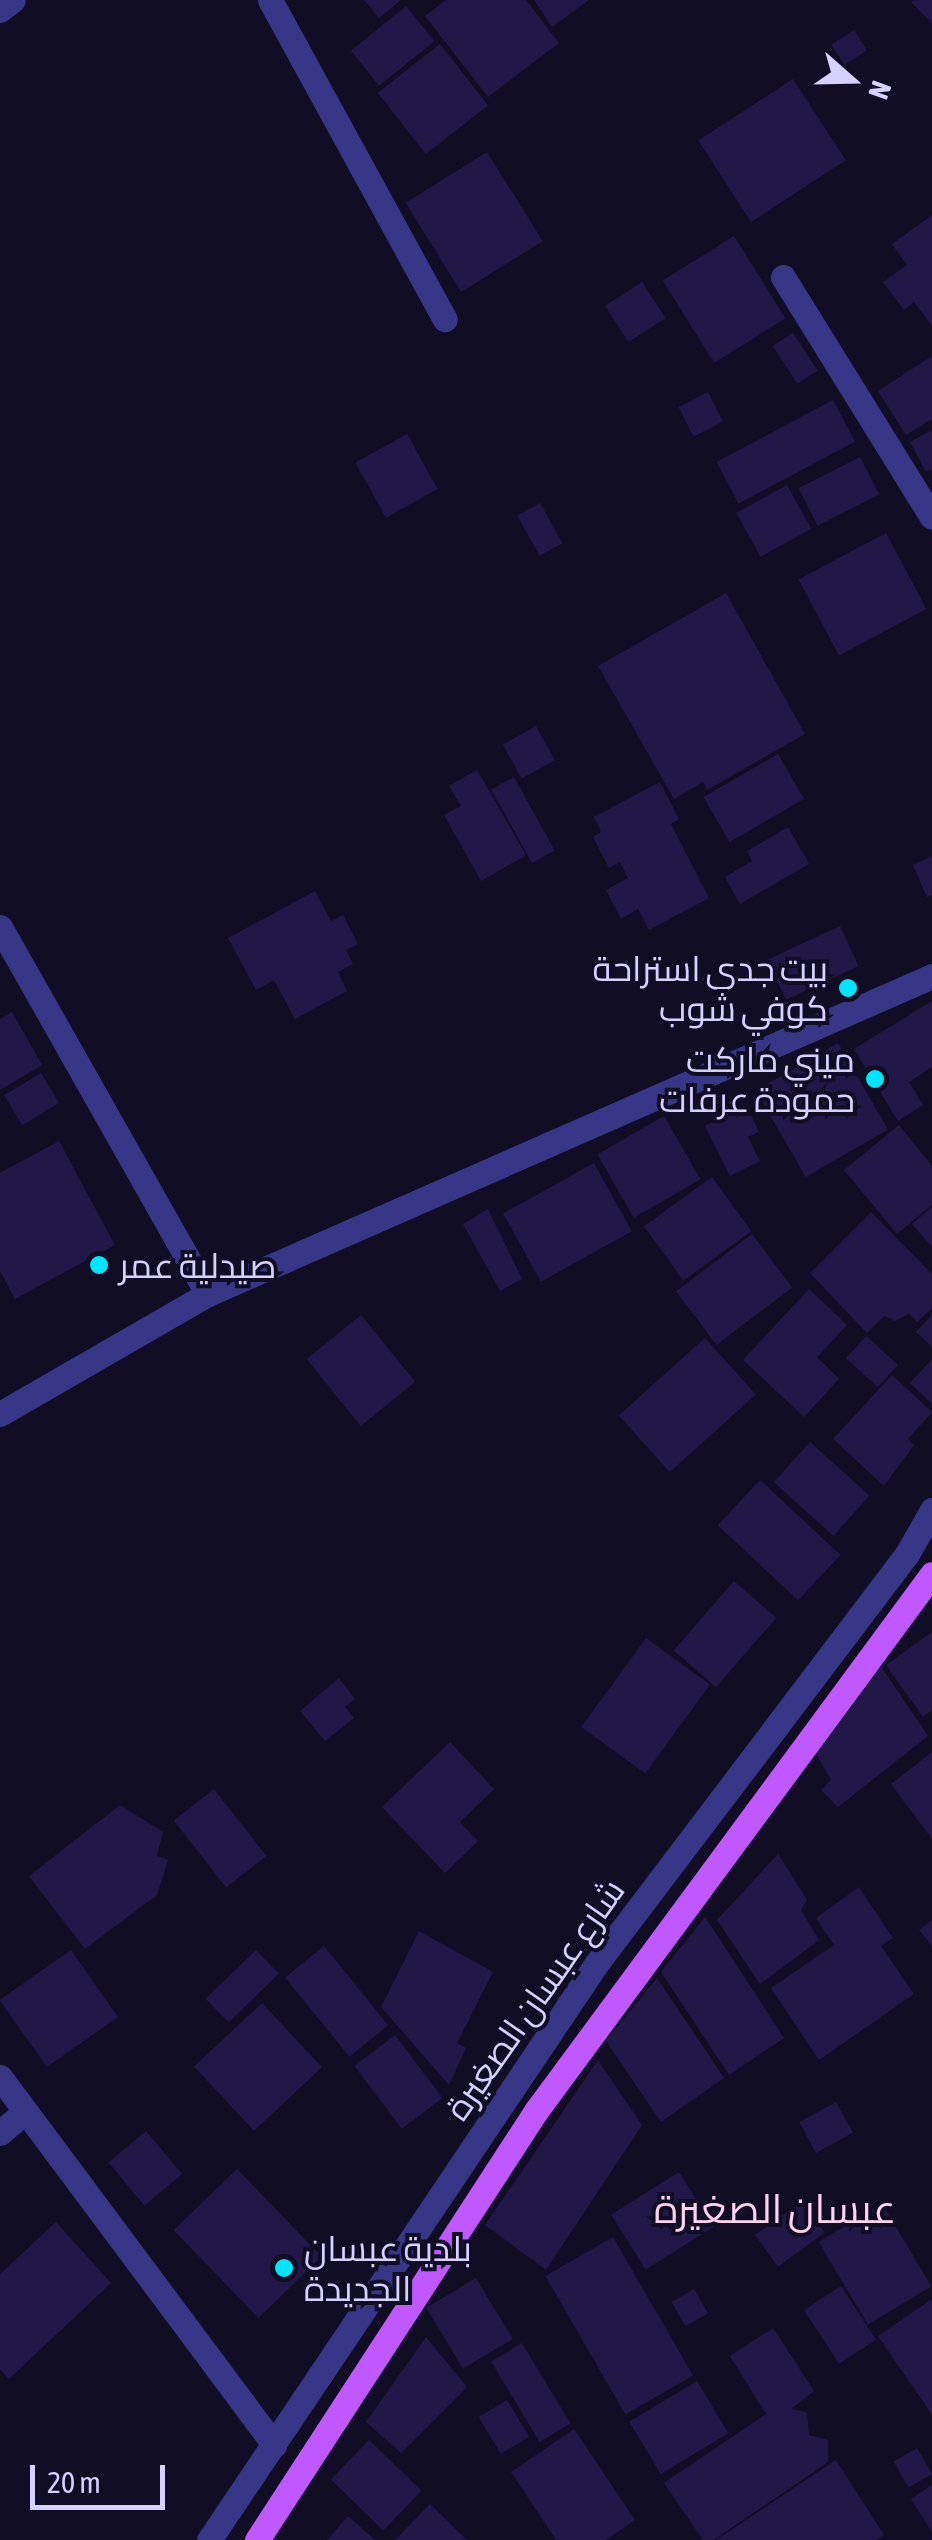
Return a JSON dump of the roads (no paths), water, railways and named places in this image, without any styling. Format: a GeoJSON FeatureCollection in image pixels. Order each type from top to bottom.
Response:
{"type":"FeatureCollection","features":[{"type":"Feature","properties":{"kind":"main road","name":"شارع عبسان الصغيرة"},"geometry":{"type":"LineString","coordinates":[[257,2540],[536,2111],[930,1582]]}},
{"type":"Feature","properties":{"kind":"street"},"geometry":{"type":"LineString","coordinates":[[0,10],[13,0]]}},
{"type":"Feature","properties":{"kind":"street"},"geometry":{"type":"LineString","coordinates":[[270,0],[445,319]]}},
{"type":"Feature","properties":{"kind":"street"},"geometry":{"type":"LineString","coordinates":[[783,278],[932,517]]}},
{"type":"Feature","properties":{"kind":"street"},"geometry":{"type":"LineString","coordinates":[[0,927],[208,1294]]}},
{"type":"Feature","properties":{"kind":"street"},"geometry":{"type":"LineString","coordinates":[[0,1414],[208,1294],[932,976]]}},
{"type":"Feature","properties":{"kind":"street","name":"شارع عبسان الصغيرة"},"geometry":{"type":"LineString","coordinates":[[209,2540],[596,1963],[907,1554],[932,1510]]}},
{"type":"Feature","properties":{"kind":"street"},"geometry":{"type":"LineString","coordinates":[[907,1554],[930,1582]]}},
{"type":"Feature","properties":{"kind":"street"},"geometry":{"type":"LineString","coordinates":[[0,2077],[274,2445]]}},
{"type":"Feature","properties":{"kind":"street"},"geometry":{"type":"LineString","coordinates":[[0,2133],[24,2112]]}},
{"type":"Feature","properties":{"kind":"place","name":"بيت جدي استراحة كوفي شوب"},"geometry":{"type":"Point","coordinates":[848,988]}},
{"type":"Feature","properties":{"kind":"place","name":"ميني ماركت حمودة عرفات"},"geometry":{"type":"Point","coordinates":[875,1079]}},
{"type":"Feature","properties":{"kind":"place","name":"صيدلية عمر"},"geometry":{"type":"Point","coordinates":[99,1265]}},
{"type":"Feature","properties":{"kind":"place","name":"بلدية عبسان الجديدة"},"geometry":{"type":"Point","coordinates":[284,2268]}},
{"type":"Feature","properties":{"kind":"district","name":"عبسان الصغيرة"},"geometry":{"type":"Point","coordinates":[775,2209]}}]}
